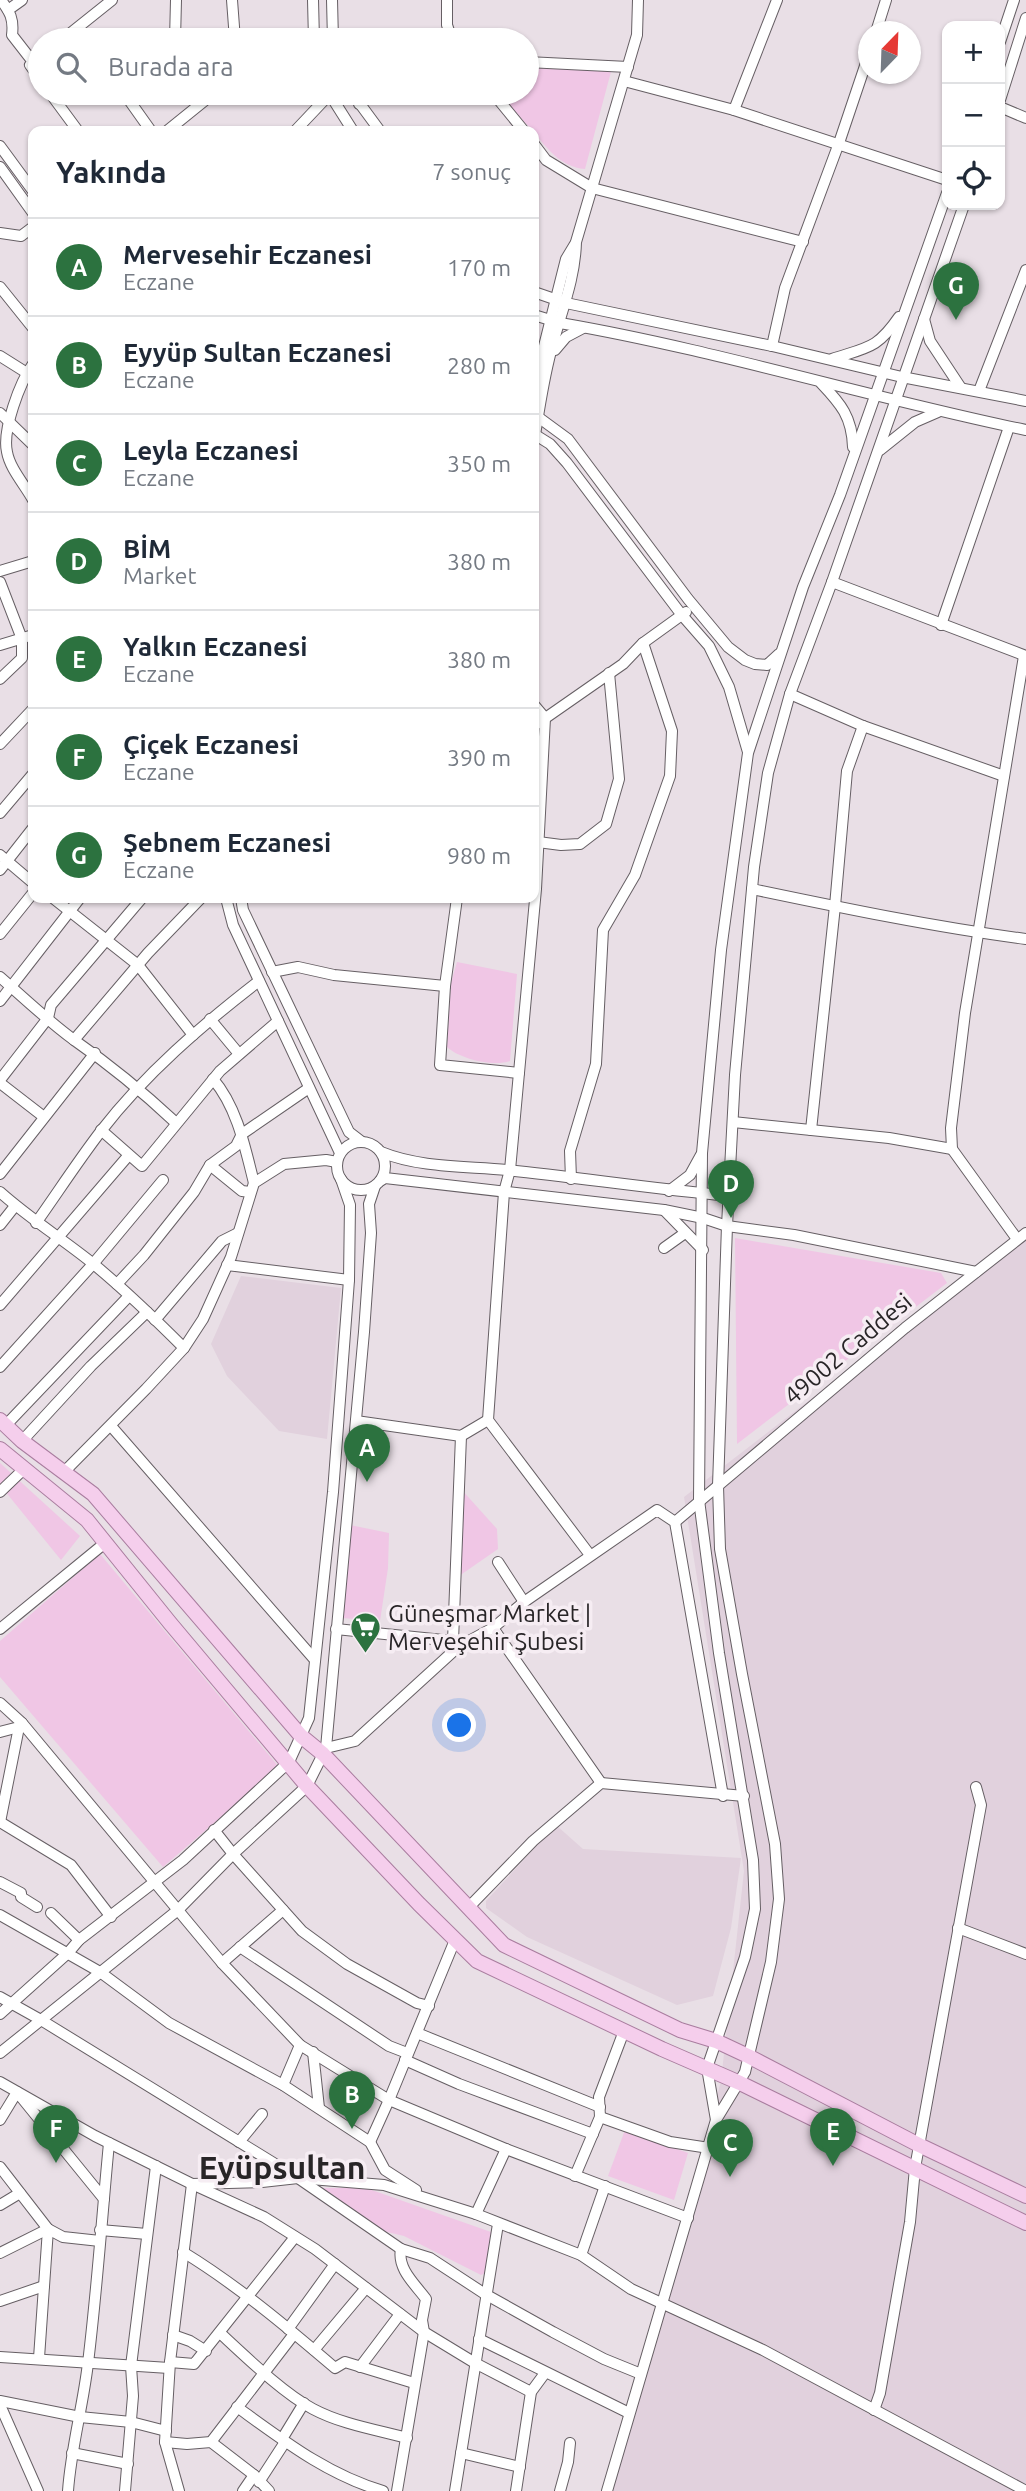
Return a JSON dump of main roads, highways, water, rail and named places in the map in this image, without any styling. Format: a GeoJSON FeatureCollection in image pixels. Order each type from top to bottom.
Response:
{"type":"FeatureCollection","features":[{"type":"Feature","properties":{"kind":"main road"},"geometry":{"type":"LineString","coordinates":[[3,1422],[22,1441],[93,1494],[301,1736],[325,1751],[504,1945],[680,2030],[716,2041],[748,2056],[919,2145],[1026,2196]]}},
{"type":"Feature","properties":{"kind":"main road"},"geometry":{"type":"LineString","coordinates":[[0,1449],[87,1520],[307,1786],[477,1961],[624,2031],[740,2082],[1026,2223]]}},
{"type":"Feature","properties":{"kind":"place","name":"Şebnem Eczanesi"},"geometry":{"type":"Point","coordinates":[956,320]}},
{"type":"Feature","properties":{"kind":"place","name":"BİM"},"geometry":{"type":"Point","coordinates":[731,1218]}},
{"type":"Feature","properties":{"kind":"place","name":"Mervesehir Eczanesi"},"geometry":{"type":"Point","coordinates":[367,1482]}},
{"type":"Feature","properties":{"kind":"place","name":"Güneşmar Market | Merveşehir Şubesi"},"geometry":{"type":"Point","coordinates":[365,1655]}},
{"type":"Feature","properties":{"kind":"place","name":"Eyyüp Sultan Eczanesi"},"geometry":{"type":"Point","coordinates":[352,2129]}},
{"type":"Feature","properties":{"kind":"place","name":"Çiçek Eczanesi"},"geometry":{"type":"Point","coordinates":[56,2163]}},
{"type":"Feature","properties":{"kind":"place","name":"Yalkın Eczanesi"},"geometry":{"type":"Point","coordinates":[833,2166]}},
{"type":"Feature","properties":{"kind":"place","name":"Leyla Eczanesi"},"geometry":{"type":"Point","coordinates":[730,2177]}},
{"type":"Feature","properties":{"kind":"district","name":"Eyüpsultan"},"geometry":{"type":"Point","coordinates":[282,2168]}}]}
